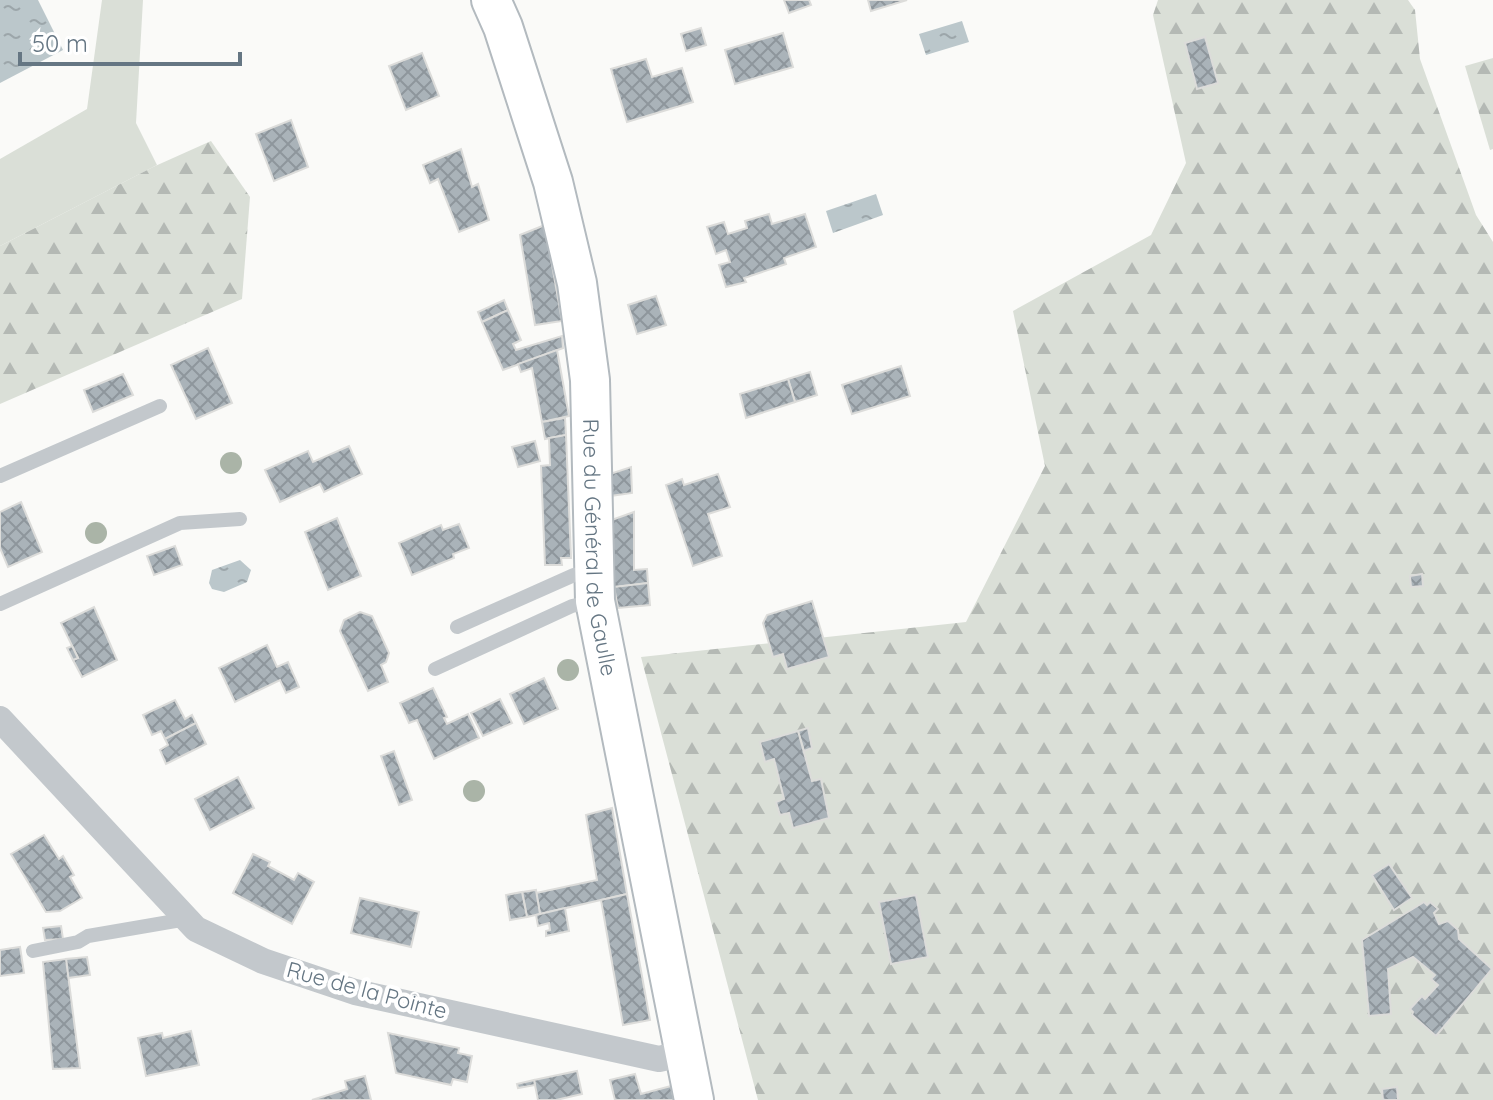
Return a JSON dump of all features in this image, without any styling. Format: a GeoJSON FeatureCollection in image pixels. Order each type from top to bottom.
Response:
{"type":"FeatureCollection","features":[{"type":"Feature","properties":{"kind":"main road","name":"Rue du Général de Gaulle"},"geometry":{"type":"LineString","coordinates":[[491,0],[503,27],[553,182],[577,283],[590,380],[595,587],[694,1100]]}},
{"type":"Feature","properties":{"kind":"street","name":"Rue de la Pointe"},"geometry":{"type":"LineString","coordinates":[[0,719],[196,929],[263,961],[355,992],[659,1059],[685,1053]]}},
{"type":"Feature","properties":{"kind":"lane"},"geometry":{"type":"LineString","coordinates":[[0,476],[160,406]]}},
{"type":"Feature","properties":{"kind":"lane"},"geometry":{"type":"LineString","coordinates":[[0,604],[180,523],[240,519]]}},
{"type":"Feature","properties":{"kind":"lane"},"geometry":{"type":"LineString","coordinates":[[435,669],[572,606],[595,587],[574,575],[457,627]]}},
{"type":"Feature","properties":{"kind":"lane"},"geometry":{"type":"LineString","coordinates":[[33,951],[78,942],[88,936],[187,919]]}},
{"type":"Feature","properties":{"kind":"green space"},"geometry":{"type":"Polygon","coordinates":[[[102,0],[143,0],[136,123],[157,165],[0,246],[0,159],[87,109],[102,0]]]}},
{"type":"Feature","properties":{"kind":"green space"},"geometry":{"type":"Polygon","coordinates":[[[1158,0],[1408,0],[1415,10],[1420,59],[1476,215],[1493,242],[1493,1100],[758,1100],[641,657],[966,622],[1045,466],[1013,311],[1151,235],[1186,163],[1153,15],[1158,0]]]}},
{"type":"Feature","properties":{"kind":"green space"},"geometry":{"type":"Polygon","coordinates":[[[1493,58],[1493,149],[1490,150],[1465,66],[1493,58]]]}},
{"type":"Feature","properties":{"kind":"green space"},"geometry":{"type":"Polygon","coordinates":[[[211,141],[250,197],[242,299],[0,404],[0,246],[153,167],[211,141]]]}},
{"type":"Feature","properties":{"kind":"water"},"geometry":{"type":"Polygon","coordinates":[[[0,0],[38,0],[63,50],[0,83],[0,0]]]}},
{"type":"Feature","properties":{"kind":"water"},"geometry":{"type":"Polygon","coordinates":[[[962,21],[969,42],[926,55],[919,34],[962,21]]]}},
{"type":"Feature","properties":{"kind":"water"},"geometry":{"type":"Polygon","coordinates":[[[876,194],[883,215],[833,233],[826,211],[876,194]]]}},
{"type":"Feature","properties":{"kind":"water"},"geometry":{"type":"Polygon","coordinates":[[[240,560],[251,570],[247,582],[224,592],[212,589],[209,583],[212,570],[240,560]]]}},
{"type":"Feature","properties":{"kind":"building"},"geometry":{"type":"Polygon","coordinates":[[[784,0],[809,0],[811,5],[789,13],[784,0]]]}},
{"type":"Feature","properties":{"kind":"building"},"geometry":{"type":"Polygon","coordinates":[[[868,0],[907,0],[871,11],[868,0]]]}},
{"type":"Feature","properties":{"kind":"building"},"geometry":{"type":"Polygon","coordinates":[[[701,28],[706,45],[686,51],[681,34],[701,28]]]}},
{"type":"Feature","properties":{"kind":"building"},"geometry":{"type":"Polygon","coordinates":[[[783,33],[793,67],[735,84],[725,50],[783,33]]]}},
{"type":"Feature","properties":{"kind":"building"},"geometry":{"type":"Polygon","coordinates":[[[1205,37],[1218,83],[1197,89],[1185,43],[1205,37]]]}},
{"type":"Feature","properties":{"kind":"building"},"geometry":{"type":"Polygon","coordinates":[[[422,53],[439,96],[406,110],[389,66],[422,53]]]}},
{"type":"Feature","properties":{"kind":"building"},"geometry":{"type":"Polygon","coordinates":[[[646,59],[652,77],[682,68],[693,102],[627,122],[611,69],[646,59]]]}},
{"type":"Feature","properties":{"kind":"building"},"geometry":{"type":"Polygon","coordinates":[[[291,120],[308,167],[274,181],[256,134],[291,120]]]}},
{"type":"Feature","properties":{"kind":"building"},"geometry":{"type":"Polygon","coordinates":[[[461,149],[472,187],[478,184],[489,220],[459,232],[438,179],[430,183],[423,165],[461,149]]]}},
{"type":"Feature","properties":{"kind":"building"},"geometry":{"type":"Polygon","coordinates":[[[769,214],[772,224],[805,214],[816,247],[784,258],[786,264],[744,278],[746,282],[726,287],[719,265],[730,262],[726,250],[716,254],[707,227],[724,222],[728,234],[747,228],[745,221],[769,214]]]}},
{"type":"Feature","properties":{"kind":"building"},"geometry":{"type":"Polygon","coordinates":[[[545,225],[562,321],[535,325],[520,235],[545,225]]]}},
{"type":"Feature","properties":{"kind":"building"},"geometry":{"type":"Polygon","coordinates":[[[656,296],[666,325],[637,334],[628,305],[656,296]]]}},
{"type":"Feature","properties":{"kind":"building"},"geometry":{"type":"Polygon","coordinates":[[[504,300],[508,310],[482,322],[478,312],[504,300]]]}},
{"type":"Feature","properties":{"kind":"building"},"geometry":{"type":"Polygon","coordinates":[[[508,310],[521,340],[513,344],[516,350],[562,336],[563,348],[503,370],[482,322],[508,310]]]}},
{"type":"Feature","properties":{"kind":"building"},"geometry":{"type":"Polygon","coordinates":[[[208,348],[232,403],[196,419],[171,365],[208,348]]]}},
{"type":"Feature","properties":{"kind":"building"},"geometry":{"type":"Polygon","coordinates":[[[557,350],[569,416],[542,422],[532,368],[521,372],[518,364],[557,350]]]}},
{"type":"Feature","properties":{"kind":"building"},"geometry":{"type":"Polygon","coordinates":[[[901,366],[910,396],[852,414],[842,385],[901,366]]]}},
{"type":"Feature","properties":{"kind":"building"},"geometry":{"type":"Polygon","coordinates":[[[810,372],[817,395],[795,402],[788,379],[810,372]]]}},
{"type":"Feature","properties":{"kind":"building"},"geometry":{"type":"Polygon","coordinates":[[[123,374],[133,395],[93,412],[84,390],[123,374]]]}},
{"type":"Feature","properties":{"kind":"building"},"geometry":{"type":"Polygon","coordinates":[[[788,379],[795,402],[746,418],[740,394],[788,379]]]}},
{"type":"Feature","properties":{"kind":"building"},"geometry":{"type":"Polygon","coordinates":[[[565,418],[566,435],[545,439],[542,422],[565,418]]]}},
{"type":"Feature","properties":{"kind":"building"},"geometry":{"type":"Polygon","coordinates":[[[566,435],[571,558],[561,558],[562,565],[545,565],[541,466],[550,465],[549,438],[566,435]]]}},
{"type":"Feature","properties":{"kind":"building"},"geometry":{"type":"Polygon","coordinates":[[[535,441],[540,461],[518,467],[512,447],[535,441]]]}},
{"type":"Feature","properties":{"kind":"building"},"geometry":{"type":"Polygon","coordinates":[[[349,446],[362,474],[324,492],[320,484],[280,502],[265,470],[308,451],[313,462],[349,446]]]}},
{"type":"Feature","properties":{"kind":"building"},"geometry":{"type":"Polygon","coordinates":[[[631,467],[632,493],[610,496],[610,474],[631,467]]]}},
{"type":"Feature","properties":{"kind":"building"},"geometry":{"type":"Polygon","coordinates":[[[718,474],[730,507],[708,514],[722,556],[693,566],[666,485],[682,479],[684,485],[718,474]]]}},
{"type":"Feature","properties":{"kind":"building"},"geometry":{"type":"Polygon","coordinates":[[[21,502],[42,552],[8,567],[0,548],[0,512],[21,502]]]}},
{"type":"Feature","properties":{"kind":"building"},"geometry":{"type":"Polygon","coordinates":[[[634,512],[634,570],[647,569],[648,583],[614,587],[609,521],[634,512]]]}},
{"type":"Feature","properties":{"kind":"building"},"geometry":{"type":"Polygon","coordinates":[[[337,518],[361,576],[328,590],[305,532],[337,518]]]}},
{"type":"Feature","properties":{"kind":"building"},"geometry":{"type":"Polygon","coordinates":[[[459,524],[469,548],[453,554],[454,558],[412,575],[399,543],[441,525],[443,530],[459,524]]]}},
{"type":"Feature","properties":{"kind":"building"},"geometry":{"type":"Polygon","coordinates":[[[175,546],[182,565],[154,575],[147,556],[175,546]]]}},
{"type":"Feature","properties":{"kind":"building"},"geometry":{"type":"Polygon","coordinates":[[[1422,574],[1423,586],[1411,587],[1410,576],[1422,574]]]}},
{"type":"Feature","properties":{"kind":"building"},"geometry":{"type":"Polygon","coordinates":[[[648,583],[650,605],[618,608],[614,587],[648,583]]]}},
{"type":"Feature","properties":{"kind":"building"},"geometry":{"type":"Polygon","coordinates":[[[812,601],[829,657],[787,669],[783,654],[773,657],[763,623],[767,615],[812,601]]]}},
{"type":"Feature","properties":{"kind":"building"},"geometry":{"type":"Polygon","coordinates":[[[94,607],[117,660],[82,677],[73,660],[78,658],[61,623],[94,607]]]}},
{"type":"Feature","properties":{"kind":"building"},"geometry":{"type":"Polygon","coordinates":[[[360,612],[372,616],[389,653],[386,662],[381,665],[388,682],[368,691],[340,631],[344,620],[360,612]]]}},
{"type":"Feature","properties":{"kind":"building"},"geometry":{"type":"Polygon","coordinates":[[[267,645],[277,667],[288,662],[299,687],[286,693],[280,680],[235,702],[219,668],[267,645]]]}},
{"type":"Feature","properties":{"kind":"building"},"geometry":{"type":"Polygon","coordinates":[[[72,646],[78,658],[73,660],[67,648],[72,646]]]}},
{"type":"Feature","properties":{"kind":"building"},"geometry":{"type":"Polygon","coordinates":[[[544,678],[558,709],[524,724],[510,694],[544,678]]]}},
{"type":"Feature","properties":{"kind":"building"},"geometry":{"type":"Polygon","coordinates":[[[433,688],[447,717],[444,718],[447,724],[468,714],[479,738],[434,759],[417,720],[409,723],[400,703],[433,688]]]}},
{"type":"Feature","properties":{"kind":"building"},"geometry":{"type":"Polygon","coordinates":[[[500,699],[512,723],[483,736],[471,713],[500,699]]]}},
{"type":"Feature","properties":{"kind":"building"},"geometry":{"type":"Polygon","coordinates":[[[175,700],[185,719],[192,715],[196,723],[165,739],[161,731],[152,735],[143,715],[175,700]]]}},
{"type":"Feature","properties":{"kind":"building"},"geometry":{"type":"Polygon","coordinates":[[[196,723],[206,744],[166,764],[160,750],[168,745],[165,739],[196,723]]]}},
{"type":"Feature","properties":{"kind":"building"},"geometry":{"type":"Polygon","coordinates":[[[808,728],[812,748],[804,751],[798,731],[808,728]]]}},
{"type":"Feature","properties":{"kind":"building"},"geometry":{"type":"Polygon","coordinates":[[[798,731],[812,781],[821,779],[829,818],[793,828],[789,813],[780,815],[776,802],[784,799],[774,759],[765,762],[760,742],[798,731]]]}},
{"type":"Feature","properties":{"kind":"building"},"geometry":{"type":"Polygon","coordinates":[[[394,751],[412,800],[399,805],[381,756],[394,751]]]}},
{"type":"Feature","properties":{"kind":"building"},"geometry":{"type":"Polygon","coordinates":[[[238,777],[254,808],[210,830],[195,799],[238,777]]]}},
{"type":"Feature","properties":{"kind":"building"},"geometry":{"type":"Polygon","coordinates":[[[612,808],[627,894],[540,914],[536,893],[597,880],[586,815],[612,808]]]}},
{"type":"Feature","properties":{"kind":"building"},"geometry":{"type":"Polygon","coordinates":[[[44,835],[59,859],[63,856],[82,898],[60,911],[46,912],[11,854],[44,835]]]}},
{"type":"Feature","properties":{"kind":"building"},"geometry":{"type":"Polygon","coordinates":[[[253,854],[294,880],[298,873],[314,882],[292,924],[233,893],[253,854]]]}},
{"type":"Feature","properties":{"kind":"building"},"geometry":{"type":"Polygon","coordinates":[[[1389,864],[1412,898],[1394,910],[1372,875],[1389,864]]]}},
{"type":"Feature","properties":{"kind":"building"},"geometry":{"type":"Polygon","coordinates":[[[536,890],[540,914],[527,917],[522,892],[536,890]]]}},
{"type":"Feature","properties":{"kind":"building"},"geometry":{"type":"Polygon","coordinates":[[[522,892],[527,917],[510,920],[506,895],[522,892]]]}},
{"type":"Feature","properties":{"kind":"building"},"geometry":{"type":"Polygon","coordinates":[[[627,894],[650,1020],[623,1025],[601,900],[627,894]]]}},
{"type":"Feature","properties":{"kind":"building"},"geometry":{"type":"Polygon","coordinates":[[[916,895],[928,957],[891,964],[879,902],[916,895]]]}},
{"type":"Feature","properties":{"kind":"building"},"geometry":{"type":"Polygon","coordinates":[[[360,898],[419,912],[411,947],[351,933],[360,898]]]}},
{"type":"Feature","properties":{"kind":"building"},"geometry":{"type":"Polygon","coordinates":[[[1424,902],[1427,905],[1430,902],[1438,909],[1434,913],[1439,924],[1448,921],[1458,930],[1459,939],[1492,969],[1436,1036],[1412,1015],[1410,1009],[1438,985],[1431,979],[1435,975],[1413,957],[1388,969],[1391,1014],[1369,1016],[1362,940],[1424,902]]]}},
{"type":"Feature","properties":{"kind":"building"},"geometry":{"type":"Polygon","coordinates":[[[565,908],[569,931],[546,936],[546,931],[550,930],[549,923],[538,926],[536,915],[565,908]]]}},
{"type":"Feature","properties":{"kind":"building"},"geometry":{"type":"Polygon","coordinates":[[[61,926],[63,939],[45,940],[43,928],[61,926]]]}},
{"type":"Feature","properties":{"kind":"building"},"geometry":{"type":"Polygon","coordinates":[[[20,947],[24,973],[0,976],[0,950],[20,947]]]}},
{"type":"Feature","properties":{"kind":"building"},"geometry":{"type":"Polygon","coordinates":[[[87,957],[90,975],[68,978],[66,959],[87,957]]]}},
{"type":"Feature","properties":{"kind":"building"},"geometry":{"type":"Polygon","coordinates":[[[66,959],[80,1068],[53,1069],[43,962],[66,959]]]}},
{"type":"Feature","properties":{"kind":"building"},"geometry":{"type":"Polygon","coordinates":[[[191,1031],[199,1065],[146,1076],[138,1038],[162,1033],[163,1038],[191,1031]]]}},
{"type":"Feature","properties":{"kind":"building"},"geometry":{"type":"Polygon","coordinates":[[[388,1033],[459,1048],[458,1053],[472,1056],[467,1082],[453,1079],[451,1085],[396,1073],[388,1033]]]}},
{"type":"Feature","properties":{"kind":"building"},"geometry":{"type":"Polygon","coordinates":[[[577,1071],[582,1094],[556,1100],[538,1100],[534,1080],[577,1071]]]}},
{"type":"Feature","properties":{"kind":"building"},"geometry":{"type":"Polygon","coordinates":[[[635,1074],[641,1094],[671,1086],[674,1100],[615,1100],[610,1080],[635,1074]]]}},
{"type":"Feature","properties":{"kind":"building"},"geometry":{"type":"Polygon","coordinates":[[[365,1076],[371,1100],[312,1100],[347,1089],[345,1081],[365,1076]]]}},
{"type":"Feature","properties":{"kind":"building"},"geometry":{"type":"Polygon","coordinates":[[[534,1080],[535,1085],[518,1088],[517,1084],[534,1080]]]}},
{"type":"Feature","properties":{"kind":"building"},"geometry":{"type":"Polygon","coordinates":[[[1397,1087],[1398,1100],[1383,1100],[1382,1089],[1397,1087]]]}}]}
